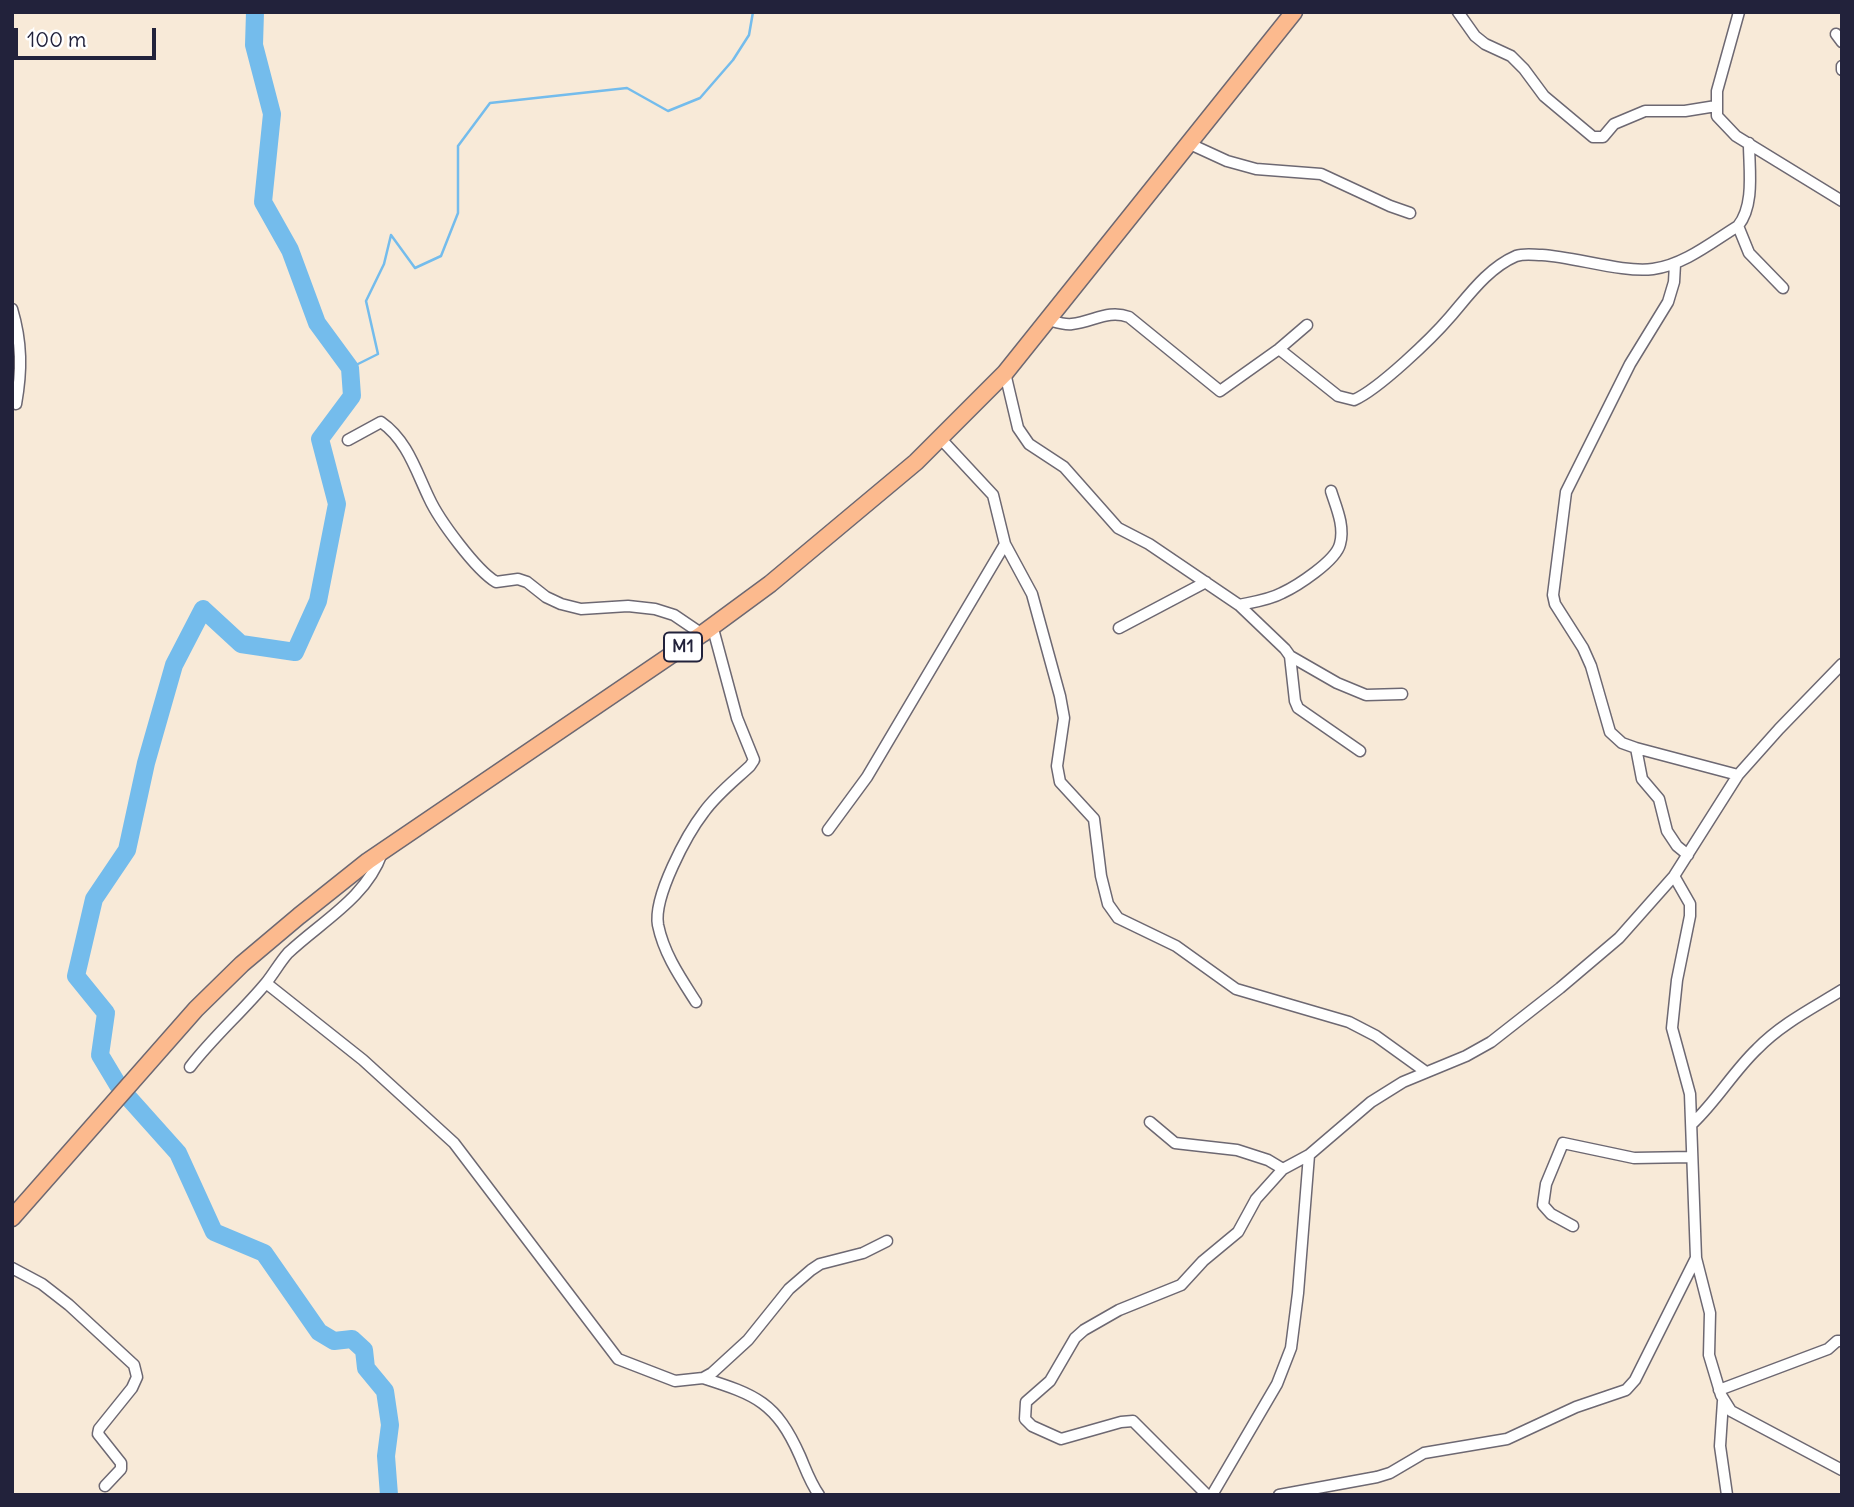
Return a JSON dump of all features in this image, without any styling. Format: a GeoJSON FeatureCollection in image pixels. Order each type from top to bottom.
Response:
{"type":"FeatureCollection","features":[{"type":"Feature","properties":{"kind":"highway","name":"M1"},"geometry":{"type":"LineString","coordinates":[[12,1218],[196,1009],[242,964],[299,916],[383,850],[707,630],[770,584],[916,462],[1005,373],[1294,12]]}},
{"type":"Feature","properties":{"kind":"street"},"geometry":{"type":"LineString","coordinates":[[1458,12],[1475,36],[1485,44],[1511,56],[1544,96],[1593,137],[1603,137],[1614,124],[1645,111],[1685,111],[1716,106]]}},
{"type":"Feature","properties":{"kind":"street"},"geometry":{"type":"LineString","coordinates":[[1739,12],[1717,90],[1717,116],[1736,136],[1842,201]]}},
{"type":"Feature","properties":{"kind":"street"},"geometry":{"type":"LineString","coordinates":[[1279,349],[1338,396],[1354,400],[1385,379],[1449,318],[1474,288],[1501,265],[1517,256],[1559,256],[1652,269],[1675,264],[1738,226],[1744,219],[1749,202],[1749,143]]}},
{"type":"Feature","properties":{"kind":"street"},"geometry":{"type":"LineString","coordinates":[[1190,144],[1227,161],[1256,169],[1321,174],[1410,213]]}},
{"type":"Feature","properties":{"kind":"street"},"geometry":{"type":"LineString","coordinates":[[1738,226],[1749,253],[1783,288]]}},
{"type":"Feature","properties":{"kind":"street"},"geometry":{"type":"LineString","coordinates":[[1675,264],[1674,282],[1668,302],[1630,364],[1566,492],[1552,595],[1591,666],[1610,732],[1622,743],[1636,748],[1738,775]]}},
{"type":"Feature","properties":{"kind":"street"},"geometry":{"type":"LineString","coordinates":[[12,309],[19,334],[21,375],[16,404]]}},
{"type":"Feature","properties":{"kind":"street"},"geometry":{"type":"LineString","coordinates":[[1049,320],[1071,324],[1108,314],[1119,313],[1129,317],[1220,391],[1279,349],[1307,325]]}},
{"type":"Feature","properties":{"kind":"street"},"geometry":{"type":"LineString","coordinates":[[1005,373],[1018,428],[1029,444],[1064,467],[1118,528],[1149,544],[1239,605],[1290,656],[1337,683],[1366,695],[1402,694]]}},
{"type":"Feature","properties":{"kind":"street"},"geometry":{"type":"LineString","coordinates":[[348,440],[381,422],[396,433],[437,513],[484,572],[496,582],[518,579],[527,582],[546,597],[581,609],[628,606],[655,609],[707,630],[754,760],[703,813],[678,856],[661,893],[658,923],[668,959],[696,1002]]}},
{"type":"Feature","properties":{"kind":"street"},"geometry":{"type":"LineString","coordinates":[[940,438],[993,495],[1005,544],[1032,594],[1064,718],[1057,766],[1060,782],[1094,819],[1101,876],[1108,904],[1118,918],[1176,946],[1236,989],[1349,1022],[1376,1036],[1426,1072]]}},
{"type":"Feature","properties":{"kind":"street"},"geometry":{"type":"LineString","coordinates":[[1239,605],[1282,593],[1329,560],[1340,547],[1340,520],[1331,491]]}},
{"type":"Feature","properties":{"kind":"street"},"geometry":{"type":"LineString","coordinates":[[828,830],[867,777],[1005,544]]}},
{"type":"Feature","properties":{"kind":"street"},"geometry":{"type":"LineString","coordinates":[[1119,628],[1206,582]]}},
{"type":"Feature","properties":{"kind":"street"},"geometry":{"type":"LineString","coordinates":[[1290,656],[1298,708],[1360,751]]}},
{"type":"Feature","properties":{"kind":"street"},"geometry":{"type":"LineString","coordinates":[[1309,1155],[1291,1348],[1276,1384],[1209,1495],[1133,1421],[1061,1439],[1032,1426],[1025,1419],[1026,1402],[1049,1381],[1075,1338],[1119,1310],[1181,1285],[1203,1261],[1238,1232],[1256,1199],[1283,1169],[1309,1155],[1371,1102],[1403,1082],[1466,1056],[1491,1042],[1619,938],[1674,876],[1738,775],[1842,664]]}},
{"type":"Feature","properties":{"kind":"street"},"geometry":{"type":"LineString","coordinates":[[1636,748],[1642,779],[1659,799],[1667,831],[1677,846],[1688,855]]}},
{"type":"Feature","properties":{"kind":"street"},"geometry":{"type":"LineString","coordinates":[[190,1066],[266,983],[286,955],[362,889],[376,869],[383,850]]}},
{"type":"Feature","properties":{"kind":"street"},"geometry":{"type":"LineString","coordinates":[[1674,876],[1690,904],[1690,916],[1677,979],[1672,1028],[1690,1094],[1696,1258],[1710,1313],[1708,1346],[1721,1395],[1727,1407],[1737,1415],[1842,1470]]}},
{"type":"Feature","properties":{"kind":"street"},"geometry":{"type":"LineString","coordinates":[[266,983],[363,1060],[454,1143],[618,1359],[675,1381],[703,1378],[748,1340],[789,1289],[811,1270],[820,1264],[863,1253],[887,1241]]}},
{"type":"Feature","properties":{"kind":"street"},"geometry":{"type":"LineString","coordinates":[[1693,1123],[1714,1104],[1755,1050],[1775,1032],[1842,990]]}},
{"type":"Feature","properties":{"kind":"street"},"geometry":{"type":"LineString","coordinates":[[1150,1122],[1175,1143],[1237,1150],[1268,1160],[1283,1169]]}},
{"type":"Feature","properties":{"kind":"street"},"geometry":{"type":"LineString","coordinates":[[1573,1226],[1551,1214],[1544,1205],[1546,1184],[1563,1143],[1634,1158],[1692,1157]]}},
{"type":"Feature","properties":{"kind":"street"},"geometry":{"type":"LineString","coordinates":[[1279,1495],[1377,1477],[1390,1473],[1424,1453],[1507,1439],[1576,1407],[1626,1390],[1634,1380],[1696,1258]]}},
{"type":"Feature","properties":{"kind":"street"},"geometry":{"type":"LineString","coordinates":[[12,1268],[42,1284],[69,1305],[134,1365],[137,1377],[132,1388],[99,1429],[98,1434],[121,1463],[121,1469],[105,1486]]}},
{"type":"Feature","properties":{"kind":"street"},"geometry":{"type":"LineString","coordinates":[[1721,1395],[1829,1349],[1842,1340]]}},
{"type":"Feature","properties":{"kind":"street"},"geometry":{"type":"LineString","coordinates":[[703,1378],[748,1392],[767,1405],[784,1426],[808,1480],[820,1495]]}},
{"type":"Feature","properties":{"kind":"street"},"geometry":{"type":"LineString","coordinates":[[1721,1395],[1720,1446],[1727,1495]]}},
{"type":"Feature","properties":{"kind":"waterway"},"geometry":{"type":"LineString","coordinates":[[118,1085],[100,1055],[106,1013],[76,976],[94,899],[127,850],[146,763],[174,665],[203,609],[241,644],[295,652],[318,601],[337,504],[320,439],[352,396],[350,368],[317,323],[290,250],[263,202],[272,114],[254,45],[255,12]]}},
{"type":"Feature","properties":{"kind":"waterway"},"geometry":{"type":"LineString","coordinates":[[350,368],[378,354],[366,301],[384,264],[391,235],[415,268],[441,256],[458,213],[458,146],[490,103],[627,88],[668,111],[700,98],[733,60],[749,35],[753,12]]}},
{"type":"Feature","properties":{"kind":"waterway"},"geometry":{"type":"LineString","coordinates":[[127,1096],[178,1153],[214,1232],[264,1253],[319,1332],[334,1341],[352,1339],[364,1350],[366,1368],[385,1391],[390,1425],[386,1456],[389,1495]]}}]}
